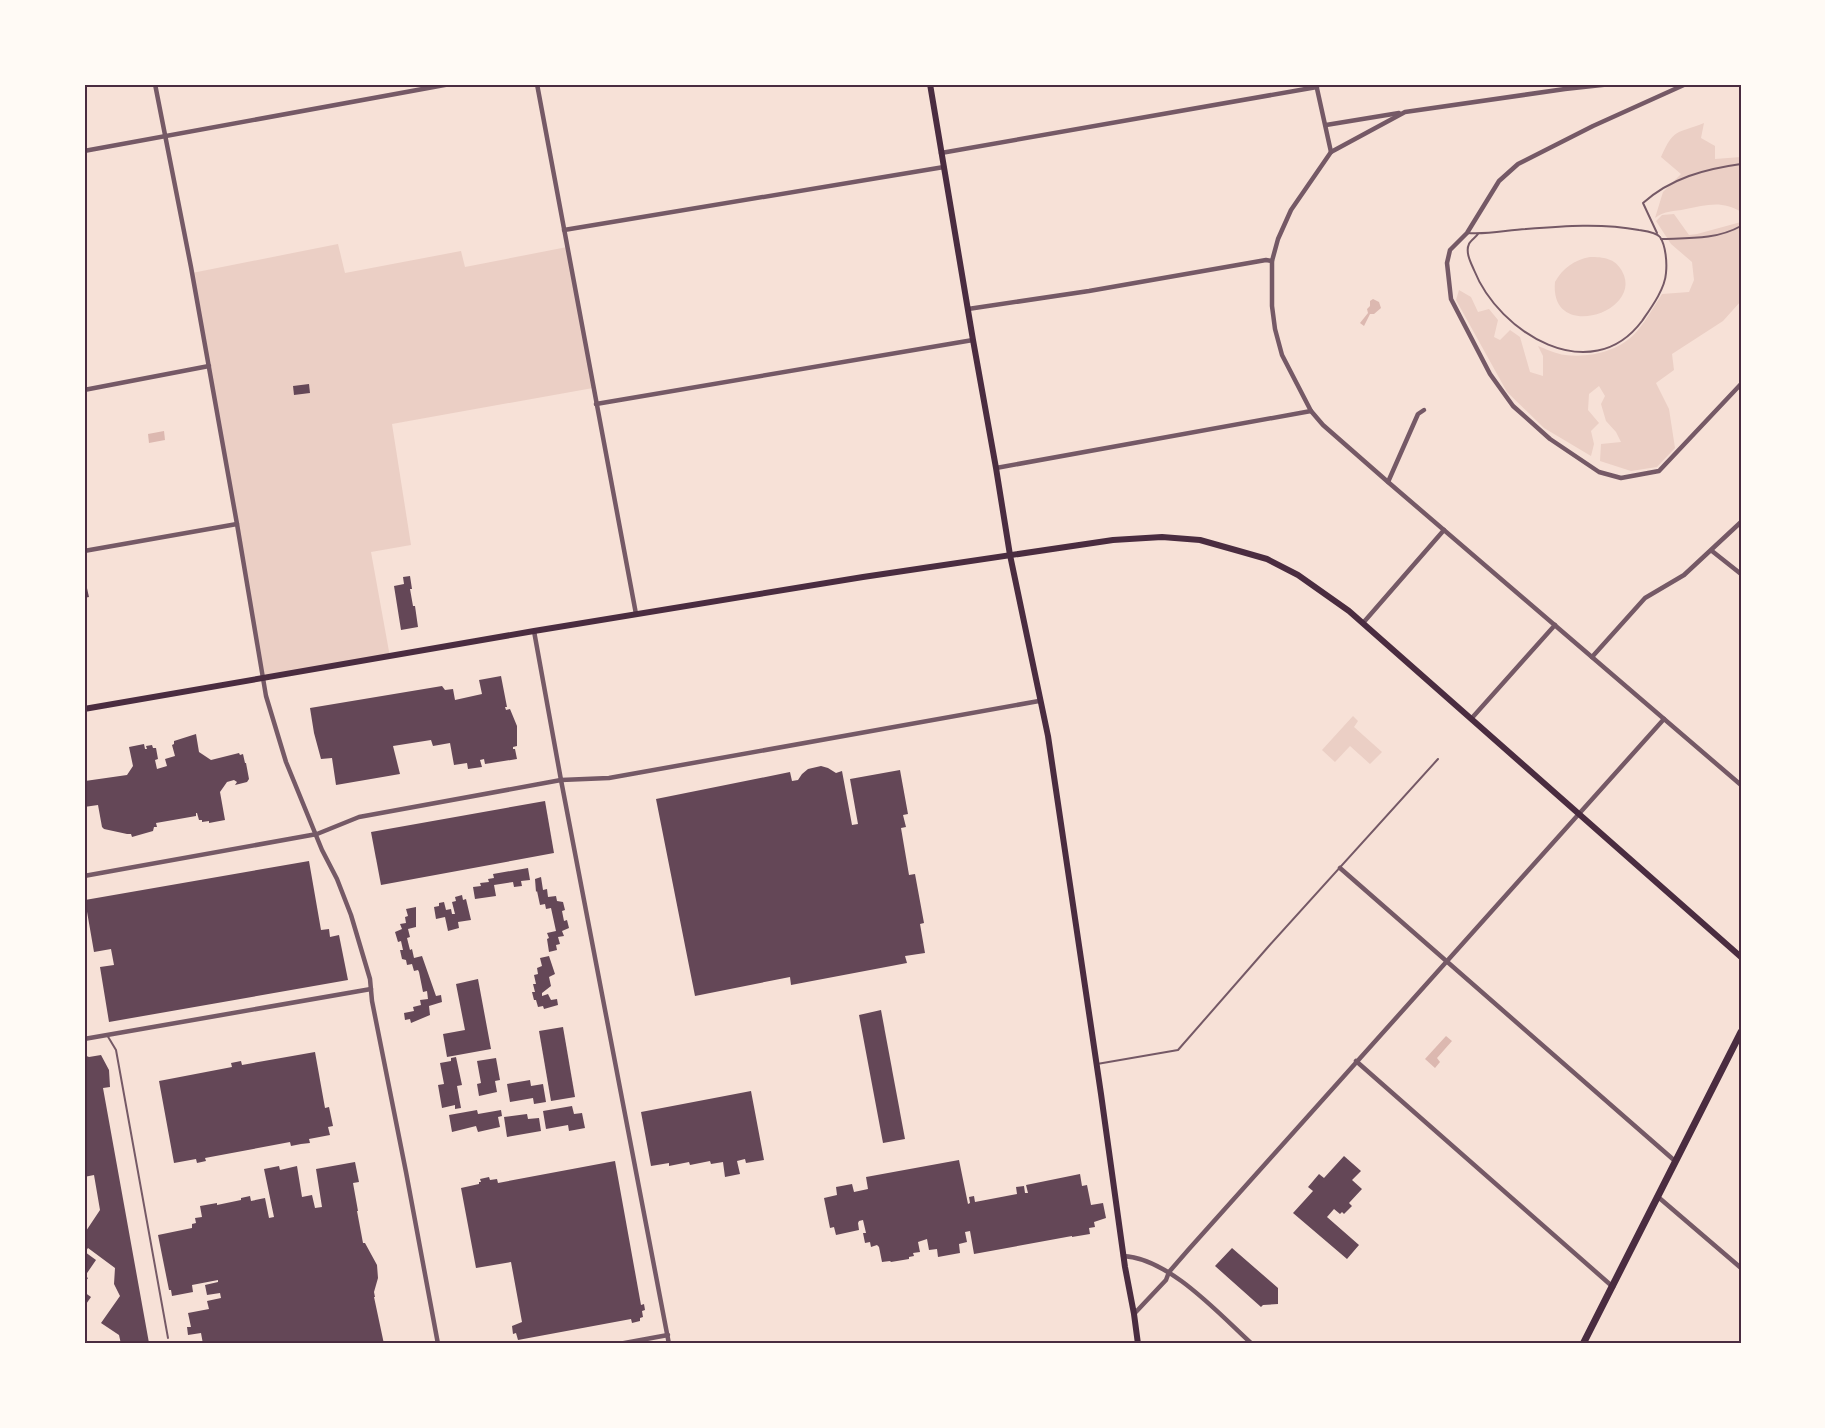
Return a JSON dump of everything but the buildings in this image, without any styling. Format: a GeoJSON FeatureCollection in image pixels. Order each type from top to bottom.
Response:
{"type":"FeatureCollection","features":[{"type":"Feature","properties":{"kind":"main road"},"geometry":{"type":"LineString","coordinates":[[930,84],[1010,555],[1048,736],[1123,1256],[1138,1344]]}},
{"type":"Feature","properties":{"kind":"main road"},"geometry":{"type":"LineString","coordinates":[[84,710],[534,631],[863,577],[1113,540],[1162,537],[1200,540],[1267,559],[1298,575],[1363,623],[1741,957]]}},
{"type":"Feature","properties":{"kind":"main road"},"geometry":{"type":"LineString","coordinates":[[1583,1344],[1741,1032]]}},
{"type":"Feature","properties":{"kind":"street"},"geometry":{"type":"LineString","coordinates":[[155,84],[209,366],[266,696],[286,762],[351,915],[370,979],[438,1344]]}},
{"type":"Feature","properties":{"kind":"street"},"geometry":{"type":"LineString","coordinates":[[407,84],[408,91]]}},
{"type":"Feature","properties":{"kind":"street"},"geometry":{"type":"LineString","coordinates":[[84,151],[450,84]]}},
{"type":"Feature","properties":{"kind":"street"},"geometry":{"type":"LineString","coordinates":[[537,84],[636,614]]}},
{"type":"Feature","properties":{"kind":"street"},"geometry":{"type":"LineString","coordinates":[[1326,125],[1566,86],[1611,84]]}},
{"type":"Feature","properties":{"kind":"street"},"geometry":{"type":"LineString","coordinates":[[1686,84],[1593,126],[1518,164],[1499,181],[1467,232],[1450,250],[1447,263],[1451,299],[1490,374],[1513,406],[1550,439],[1599,472],[1621,478],[1659,471],[1741,384]]}},
{"type":"Feature","properties":{"kind":"street"},"geometry":{"type":"LineString","coordinates":[[941,153],[1317,86],[1331,152]]}},
{"type":"Feature","properties":{"kind":"street"},"geometry":{"type":"LineString","coordinates":[[1405,112],[1331,152],[1291,210],[1278,239],[1272,261],[1272,306],[1277,337],[1290,373],[1311,411],[1323,425],[1741,785]]}},
{"type":"Feature","properties":{"kind":"street"},"geometry":{"type":"LineString","coordinates":[[564,230],[944,167]]}},
{"type":"Feature","properties":{"kind":"street"},"geometry":{"type":"LineString","coordinates":[[968,309],[1272,261]]}},
{"type":"Feature","properties":{"kind":"street"},"geometry":{"type":"LineString","coordinates":[[596,404],[973,340]]}},
{"type":"Feature","properties":{"kind":"street"},"geometry":{"type":"LineString","coordinates":[[84,390],[209,366]]}},
{"type":"Feature","properties":{"kind":"street"},"geometry":{"type":"LineString","coordinates":[[1388,482],[1419,414],[1424,410]]}},
{"type":"Feature","properties":{"kind":"street"},"geometry":{"type":"LineString","coordinates":[[996,468],[1311,411]]}},
{"type":"Feature","properties":{"kind":"street"},"geometry":{"type":"LineString","coordinates":[[1592,657],[1646,598],[1684,575],[1741,522]]}},
{"type":"Feature","properties":{"kind":"street"},"geometry":{"type":"LineString","coordinates":[[84,551],[237,524]]}},
{"type":"Feature","properties":{"kind":"street"},"geometry":{"type":"LineString","coordinates":[[1363,623],[1444,530]]}},
{"type":"Feature","properties":{"kind":"street"},"geometry":{"type":"LineString","coordinates":[[1712,551],[1741,574]]}},
{"type":"Feature","properties":{"kind":"street"},"geometry":{"type":"LineString","coordinates":[[1471,720],[1555,625]]}},
{"type":"Feature","properties":{"kind":"street"},"geometry":{"type":"LineString","coordinates":[[534,631],[669,1344]]}},
{"type":"Feature","properties":{"kind":"street"},"geometry":{"type":"LineString","coordinates":[[84,876],[317,834],[359,817],[561,780],[609,778],[1040,701]]}},
{"type":"Feature","properties":{"kind":"street"},"geometry":{"type":"LineString","coordinates":[[1134,1314],[1356,1061],[1664,719]]}},
{"type":"Feature","properties":{"kind":"street"},"geometry":{"type":"LineString","coordinates":[[1340,868],[1675,1161]]}},
{"type":"Feature","properties":{"kind":"street"},"geometry":{"type":"LineString","coordinates":[[84,1039],[371,989]]}},
{"type":"Feature","properties":{"kind":"street"},"geometry":{"type":"LineString","coordinates":[[1356,1061],[1613,1287]]}},
{"type":"Feature","properties":{"kind":"street"},"geometry":{"type":"LineString","coordinates":[[1657,1196],[1741,1268]]}},
{"type":"Feature","properties":{"kind":"street"},"geometry":{"type":"LineString","coordinates":[[1123,1256],[1133,1257],[1169,1272],[1252,1344]]}},
{"type":"Feature","properties":{"kind":"street"},"geometry":{"type":"LineString","coordinates":[[619,1344],[668,1335]]}},
{"type":"Feature","properties":{"kind":"lane"},"geometry":{"type":"LineString","coordinates":[[1478,234],[1469,244],[1470,263],[1479,283],[1494,304],[1516,324],[1545,344],[1572,353],[1596,352],[1619,343],[1635,330],[1653,304],[1666,278],[1667,263],[1661,239],[1643,203],[1654,193],[1680,180],[1708,169],[1741,164]]}},
{"type":"Feature","properties":{"kind":"lane"},"geometry":{"type":"LineString","coordinates":[[1467,232],[1478,234],[1585,225],[1622,226],[1658,235]]}},
{"type":"Feature","properties":{"kind":"lane"},"geometry":{"type":"LineString","coordinates":[[1661,239],[1705,238],[1741,226]]}},
{"type":"Feature","properties":{"kind":"lane"},"geometry":{"type":"LineString","coordinates":[[1097,1064],[1178,1050],[1438,759]]}},
{"type":"Feature","properties":{"kind":"lane"},"geometry":{"type":"LineString","coordinates":[[107,1035],[116,1050],[168,1338]]}},
{"type":"Feature","properties":{"kind":"shaded area"},"geometry":{"type":"Polygon","coordinates":[[[1704,123],[1701,138],[1715,146],[1715,159],[1741,157],[1741,212],[1734,208],[1714,204],[1666,212],[1655,218],[1663,192],[1681,174],[1661,157],[1665,148],[1677,133],[1704,123]]]}},
{"type":"Feature","properties":{"kind":"shaded area"},"geometry":{"type":"Polygon","coordinates":[[[1674,214],[1689,235],[1741,222],[1741,301],[1723,321],[1672,354],[1674,370],[1656,383],[1669,409],[1675,448],[1657,467],[1631,471],[1600,461],[1601,444],[1621,442],[1606,421],[1601,404],[1605,396],[1599,386],[1589,394],[1588,410],[1599,423],[1591,431],[1594,444],[1591,456],[1544,428],[1507,392],[1456,300],[1459,290],[1471,297],[1478,312],[1489,309],[1498,320],[1494,337],[1500,340],[1510,330],[1520,337],[1530,372],[1543,376],[1543,356],[1538,346],[1558,354],[1575,356],[1605,352],[1623,343],[1638,330],[1662,294],[1689,292],[1694,280],[1692,262],[1671,244],[1656,221],[1662,215],[1674,214]]]}},
{"type":"Feature","properties":{"kind":"shaded area"},"geometry":{"type":"Polygon","coordinates":[[[338,244],[345,273],[461,251],[465,267],[567,247],[593,388],[392,424],[411,545],[371,552],[390,657],[263,679],[192,273],[338,244]]]}},
{"type":"Feature","properties":{"kind":"shaded area"},"geometry":{"type":"Polygon","coordinates":[[[1590,257],[1612,261],[1622,271],[1625,286],[1620,299],[1609,309],[1595,315],[1580,316],[1566,312],[1557,301],[1555,282],[1570,265],[1590,257]]]}},
{"type":"Feature","properties":{"kind":"shaded area"},"geometry":{"type":"Polygon","coordinates":[[[1373,299],[1379,302],[1381,308],[1374,314],[1370,314],[1364,326],[1360,323],[1368,313],[1367,309],[1373,299]]]}},
{"type":"Feature","properties":{"kind":"shaded area"},"geometry":{"type":"Polygon","coordinates":[[[164,431],[165,440],[149,443],[148,434],[164,431]]]}},
{"type":"Feature","properties":{"kind":"shaded area"},"geometry":{"type":"Polygon","coordinates":[[[1353,716],[1358,721],[1354,727],[1382,752],[1370,764],[1350,746],[1335,762],[1322,750],[1353,716]]]}},
{"type":"Feature","properties":{"kind":"shaded area"},"geometry":{"type":"Polygon","coordinates":[[[1446,1036],[1452,1041],[1437,1058],[1440,1062],[1435,1068],[1425,1059],[1446,1036]]]}}]}
